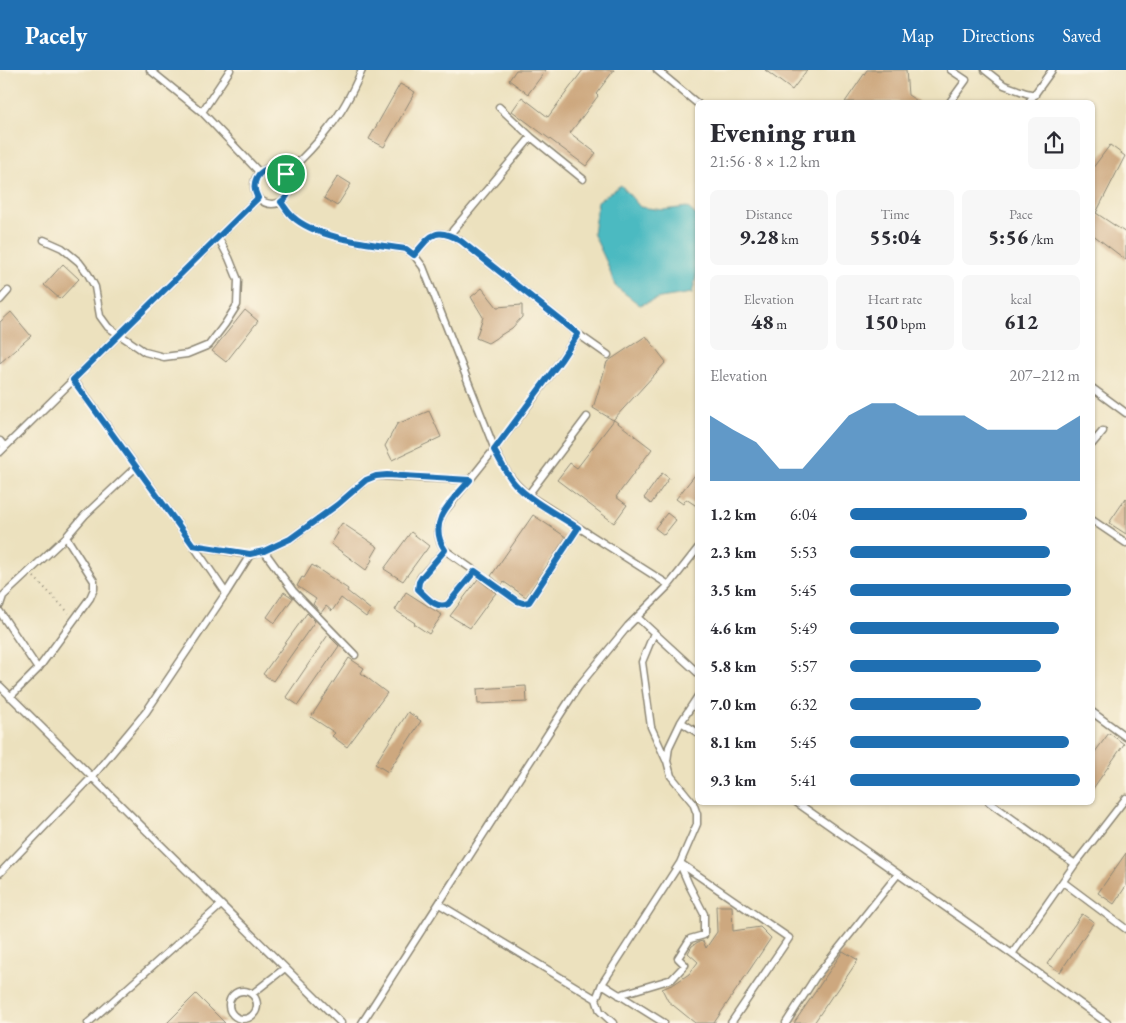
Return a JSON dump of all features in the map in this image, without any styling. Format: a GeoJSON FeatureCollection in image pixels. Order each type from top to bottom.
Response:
{"type":"FeatureCollection","features":[{"type":"Feature","properties":{"kind":"lane"},"geometry":{"type":"LineString","coordinates":[[150,70],[202,112],[260,173]]}},
{"type":"Feature","properties":{"kind":"lane"},"geometry":{"type":"LineString","coordinates":[[202,112],[230,70]]}},
{"type":"Feature","properties":{"kind":"lane"},"geometry":{"type":"LineString","coordinates":[[286,174],[329,129],[350,96],[362,70]]}},
{"type":"Feature","properties":{"kind":"lane"},"geometry":{"type":"LineString","coordinates":[[657,70],[695,102]]}},
{"type":"Feature","properties":{"kind":"lane"},"geometry":{"type":"LineString","coordinates":[[951,100],[966,80],[952,70]]}},
{"type":"Feature","properties":{"kind":"lane"},"geometry":{"type":"LineString","coordinates":[[985,70],[1004,85],[1035,95]]}},
{"type":"Feature","properties":{"kind":"lane"},"geometry":{"type":"LineString","coordinates":[[1031,100],[1052,70]]}},
{"type":"Feature","properties":{"kind":"lane"},"geometry":{"type":"LineString","coordinates":[[499,107],[531,137],[583,179]]}},
{"type":"Feature","properties":{"kind":"lane"},"geometry":{"type":"LineString","coordinates":[[450,234],[531,137]]}},
{"type":"Feature","properties":{"kind":"lane"},"geometry":{"type":"LineString","coordinates":[[273,168],[286,174],[290,187],[288,194],[281,202],[271,204],[258,198],[254,185],[260,173],[266,169],[273,168]]}},
{"type":"Feature","properties":{"kind":"lane"},"geometry":{"type":"LineString","coordinates":[[0,441],[3,449],[258,198]]}},
{"type":"Feature","properties":{"kind":"lane"},"geometry":{"type":"LineString","coordinates":[[281,202],[292,217],[317,231],[333,236],[406,249],[414,255],[423,267],[494,450],[509,477],[528,495],[669,585]]}},
{"type":"Feature","properties":{"kind":"lane"},"geometry":{"type":"LineString","coordinates":[[414,255],[431,236],[440,232],[450,234],[578,334],[608,355]]}},
{"type":"Feature","properties":{"kind":"lane"},"geometry":{"type":"LineString","coordinates":[[44,240],[62,248],[79,262],[88,274],[95,286],[100,316],[108,327],[145,352],[164,357],[187,354],[209,345],[237,305],[238,280],[218,237]]}},
{"type":"Feature","properties":{"kind":"lane"},"geometry":{"type":"LineString","coordinates":[[0,300],[8,291]]}},
{"type":"Feature","properties":{"kind":"lane"},"geometry":{"type":"LineString","coordinates":[[578,334],[494,450],[444,512],[439,520],[438,528],[439,538],[445,550],[517,601],[523,603],[529,602],[578,528]]}},
{"type":"Feature","properties":{"kind":"lane"},"geometry":{"type":"LineString","coordinates":[[73,380],[226,593]]}},
{"type":"Feature","properties":{"kind":"lane"},"geometry":{"type":"LineString","coordinates":[[1095,390],[1126,413]]}},
{"type":"Feature","properties":{"kind":"lane"},"geometry":{"type":"LineString","coordinates":[[528,495],[587,417]]}},
{"type":"Feature","properties":{"kind":"lane"},"geometry":{"type":"LineString","coordinates":[[1095,440],[1102,431]]}},
{"type":"Feature","properties":{"kind":"lane"},"geometry":{"type":"LineString","coordinates":[[0,604],[3,596],[66,537],[85,515],[136,467]]}},
{"type":"Feature","properties":{"kind":"lane"},"geometry":{"type":"LineString","coordinates":[[193,545],[250,554],[264,551],[290,539],[337,505],[366,480],[376,476],[470,480]]}},
{"type":"Feature","properties":{"kind":"lane"},"geometry":{"type":"LineString","coordinates":[[1095,522],[1126,543]]}},
{"type":"Feature","properties":{"kind":"lane"},"geometry":{"type":"LineString","coordinates":[[10,697],[38,668],[90,598],[94,589],[94,581],[66,537]]}},
{"type":"Feature","properties":{"kind":"lane"},"geometry":{"type":"LineString","coordinates":[[445,550],[419,582],[418,589],[437,605],[443,606],[448,604],[475,571]]}},
{"type":"Feature","properties":{"kind":"lane"},"geometry":{"type":"LineString","coordinates":[[264,551],[293,591],[355,655]]}},
{"type":"Feature","properties":{"kind":"lane"},"geometry":{"type":"LineString","coordinates":[[362,1023],[578,687],[628,626],[669,585],[695,552]]}},
{"type":"Feature","properties":{"kind":"lane"},"geometry":{"type":"LineString","coordinates":[[0,873],[92,777],[146,712],[250,554]]}},
{"type":"Feature","properties":{"kind":"lane"},"geometry":{"type":"LineString","coordinates":[[0,612],[38,668]]}},
{"type":"Feature","properties":{"kind":"lane"},"geometry":{"type":"LineString","coordinates":[[636,617],[695,670]]}},
{"type":"Feature","properties":{"kind":"lane"},"geometry":{"type":"LineString","coordinates":[[613,1023],[600,1011],[596,999],[602,984],[680,863],[697,824],[697,814],[693,803],[671,776],[651,727],[642,662],[654,633]]}},
{"type":"Feature","properties":{"kind":"lane"},"geometry":{"type":"LineString","coordinates":[[0,686],[341,1023]]}},
{"type":"Feature","properties":{"kind":"lane"},"geometry":{"type":"LineString","coordinates":[[666,760],[668,747],[695,701]]}},
{"type":"Feature","properties":{"kind":"lane"},"geometry":{"type":"LineString","coordinates":[[1095,714],[1126,737]]}},
{"type":"Feature","properties":{"kind":"lane"},"geometry":{"type":"LineString","coordinates":[[681,722],[695,732]]}},
{"type":"Feature","properties":{"kind":"lane"},"geometry":{"type":"LineString","coordinates":[[1012,954],[1075,864],[1126,798]]}},
{"type":"Feature","properties":{"kind":"lane"},"geometry":{"type":"LineString","coordinates":[[800,805],[1107,1023]]}},
{"type":"Feature","properties":{"kind":"lane"},"geometry":{"type":"LineString","coordinates":[[993,805],[1075,864]]}},
{"type":"Feature","properties":{"kind":"lane"},"geometry":{"type":"LineString","coordinates":[[619,995],[672,979],[685,966],[678,958],[690,939],[704,936],[704,914],[680,863]]}},
{"type":"Feature","properties":{"kind":"lane"},"geometry":{"type":"LineString","coordinates":[[680,863],[789,938],[731,1023]]}},
{"type":"Feature","properties":{"kind":"lane"},"geometry":{"type":"LineString","coordinates":[[786,1023],[815,978],[898,874]]}},
{"type":"Feature","properties":{"kind":"lane"},"geometry":{"type":"LineString","coordinates":[[1063,882],[1126,928]]}},
{"type":"Feature","properties":{"kind":"lane"},"geometry":{"type":"LineString","coordinates":[[439,904],[596,999]]}},
{"type":"Feature","properties":{"kind":"lane"},"geometry":{"type":"LineString","coordinates":[[88,1023],[221,905]]}},
{"type":"Feature","properties":{"kind":"lane"},"geometry":{"type":"LineString","coordinates":[[252,994],[285,968]]}},
{"type":"Feature","properties":{"kind":"lane"},"geometry":{"type":"LineString","coordinates":[[602,984],[664,1023]]}},
{"type":"Feature","properties":{"kind":"lane"},"geometry":{"type":"LineString","coordinates":[[239,991],[252,994],[256,998],[257,1007],[253,1016],[240,1020],[232,1015],[228,1006],[231,997],[239,991]]}},
{"type":"Feature","properties":{"kind":"path"},"geometry":{"type":"LineString","coordinates":[[29,572],[75,619]]}},
{"type":"Feature","properties":{"kind":"water"},"geometry":{"type":"Polygon","coordinates":[[[621,185],[640,207],[663,210],[687,207],[695,214],[695,282],[692,293],[660,298],[640,305],[615,286],[593,233],[598,201],[621,185]]]}},
{"type":"Feature","properties":{"kind":"building"},"geometry":{"type":"Polygon","coordinates":[[[516,70],[546,70],[528,94],[509,80],[516,70]]]}},
{"type":"Feature","properties":{"kind":"building"},"geometry":{"type":"Polygon","coordinates":[[[583,70],[614,70],[596,94],[598,96],[570,133],[596,153],[586,166],[512,111],[522,97],[548,117],[583,70]]]}},
{"type":"Feature","properties":{"kind":"building"},"geometry":{"type":"Polygon","coordinates":[[[765,70],[807,70],[792,90],[765,70]]]}},
{"type":"Feature","properties":{"kind":"building"},"geometry":{"type":"Polygon","coordinates":[[[867,70],[906,70],[908,95],[916,100],[846,100],[867,70]]]}},
{"type":"Feature","properties":{"kind":"building"},"geometry":{"type":"Polygon","coordinates":[[[400,84],[415,92],[384,147],[369,139],[400,84]]]}},
{"type":"Feature","properties":{"kind":"building"},"geometry":{"type":"Polygon","coordinates":[[[1110,145],[1125,156],[1096,213],[1126,233],[1126,260],[1095,236],[1095,165],[1110,145]]]}},
{"type":"Feature","properties":{"kind":"building"},"geometry":{"type":"Polygon","coordinates":[[[338,176],[351,184],[337,206],[324,198],[338,176]]]}},
{"type":"Feature","properties":{"kind":"building"},"geometry":{"type":"Polygon","coordinates":[[[63,264],[79,279],[60,299],[44,285],[63,264]]]}},
{"type":"Feature","properties":{"kind":"building"},"geometry":{"type":"Polygon","coordinates":[[[482,288],[497,307],[522,305],[522,317],[512,328],[488,343],[476,338],[483,317],[471,297],[482,288]]]}},
{"type":"Feature","properties":{"kind":"building"},"geometry":{"type":"Polygon","coordinates":[[[245,310],[258,321],[226,362],[212,351],[245,310]]]}},
{"type":"Feature","properties":{"kind":"building"},"geometry":{"type":"Polygon","coordinates":[[[11,312],[31,336],[0,363],[0,322],[11,312]]]}},
{"type":"Feature","properties":{"kind":"building"},"geometry":{"type":"Polygon","coordinates":[[[646,336],[666,362],[613,420],[593,408],[607,362],[646,336]]]}},
{"type":"Feature","properties":{"kind":"building"},"geometry":{"type":"Polygon","coordinates":[[[429,411],[441,437],[392,460],[385,446],[397,424],[429,411]]]}},
{"type":"Feature","properties":{"kind":"building"},"geometry":{"type":"Polygon","coordinates":[[[614,420],[652,449],[616,497],[627,505],[614,523],[557,480],[570,463],[577,468],[614,420]]]}},
{"type":"Feature","properties":{"kind":"building"},"geometry":{"type":"Polygon","coordinates":[[[662,473],[669,478],[651,504],[644,498],[662,473]]]}},
{"type":"Feature","properties":{"kind":"building"},"geometry":{"type":"Polygon","coordinates":[[[695,475],[695,505],[686,499],[683,504],[676,499],[695,475]]]}},
{"type":"Feature","properties":{"kind":"building"},"geometry":{"type":"Polygon","coordinates":[[[1126,498],[1126,534],[1109,523],[1126,498]]]}},
{"type":"Feature","properties":{"kind":"building"},"geometry":{"type":"Polygon","coordinates":[[[667,513],[676,520],[664,535],[655,528],[667,513]]]}},
{"type":"Feature","properties":{"kind":"building"},"geometry":{"type":"Polygon","coordinates":[[[533,515],[566,537],[526,597],[504,582],[502,585],[491,576],[533,515]]]}},
{"type":"Feature","properties":{"kind":"building"},"geometry":{"type":"Polygon","coordinates":[[[342,523],[378,547],[366,570],[331,544],[342,523]]]}},
{"type":"Feature","properties":{"kind":"building"},"geometry":{"type":"Polygon","coordinates":[[[411,532],[429,546],[403,581],[384,569],[411,532]]]}},
{"type":"Feature","properties":{"kind":"building"},"geometry":{"type":"Polygon","coordinates":[[[312,565],[348,589],[347,591],[371,610],[366,617],[341,598],[332,611],[326,606],[321,613],[313,604],[316,599],[297,586],[312,565]]]}},
{"type":"Feature","properties":{"kind":"building"},"geometry":{"type":"Polygon","coordinates":[[[478,579],[496,593],[470,628],[450,616],[478,579]]]}},
{"type":"Feature","properties":{"kind":"building"},"geometry":{"type":"Polygon","coordinates":[[[284,592],[293,598],[275,623],[267,617],[284,592]]]}},
{"type":"Feature","properties":{"kind":"building"},"geometry":{"type":"Polygon","coordinates":[[[406,592],[442,615],[429,634],[395,610],[406,592]]]}},
{"type":"Feature","properties":{"kind":"building"},"geometry":{"type":"Polygon","coordinates":[[[307,613],[315,621],[273,681],[263,674],[307,613]]]}},
{"type":"Feature","properties":{"kind":"building"},"geometry":{"type":"Polygon","coordinates":[[[328,635],[339,646],[298,705],[286,697],[328,635]]]}},
{"type":"Feature","properties":{"kind":"building"},"geometry":{"type":"Polygon","coordinates":[[[349,658],[364,668],[361,673],[387,693],[347,747],[332,736],[335,733],[311,717],[349,658]]]}},
{"type":"Feature","properties":{"kind":"building"},"geometry":{"type":"Polygon","coordinates":[[[526,686],[527,702],[478,704],[477,689],[526,686]]]}},
{"type":"Feature","properties":{"kind":"building"},"geometry":{"type":"Polygon","coordinates":[[[408,712],[421,721],[388,772],[375,764],[408,712]]]}},
{"type":"Feature","properties":{"kind":"building"},"geometry":{"type":"Polygon","coordinates":[[[1109,733],[1124,744],[1095,786],[1095,752],[1109,733]]]}},
{"type":"Feature","properties":{"kind":"building"},"geometry":{"type":"Polygon","coordinates":[[[1126,853],[1126,886],[1114,904],[1098,893],[1126,853]]]}},
{"type":"Feature","properties":{"kind":"building"},"geometry":{"type":"Polygon","coordinates":[[[716,906],[732,906],[733,931],[760,927],[771,938],[714,1023],[695,1023],[668,1001],[662,989],[689,974],[698,962],[688,953],[692,946],[698,942],[703,941],[706,948],[717,932],[716,906]]]}},
{"type":"Feature","properties":{"kind":"building"},"geometry":{"type":"Polygon","coordinates":[[[1082,914],[1094,922],[1060,972],[1047,964],[1082,914]]]}},
{"type":"Feature","properties":{"kind":"building"},"geometry":{"type":"Polygon","coordinates":[[[843,951],[858,960],[835,994],[814,1023],[794,1023],[843,951]]]}},
{"type":"Feature","properties":{"kind":"building"},"geometry":{"type":"Polygon","coordinates":[[[196,994],[225,1023],[167,1023],[196,994]]]}},
{"type":"Feature","properties":{"kind":"route"},"geometry":{"type":"LineString","coordinates":[[273,168],[286,174],[290,187],[288,194],[281,202],[292,217],[303,224],[333,236],[406,249],[414,255],[431,236],[440,232],[450,234],[578,334],[494,450],[509,477],[516,485],[578,528],[529,602],[517,601],[475,571],[448,604],[443,606],[437,605],[418,589],[422,577],[445,550],[439,538],[439,520],[470,480],[376,476],[366,480],[337,505],[290,539],[264,551],[250,554],[193,545],[73,380],[258,198],[254,185],[260,173],[266,169],[273,168]]}}]}
